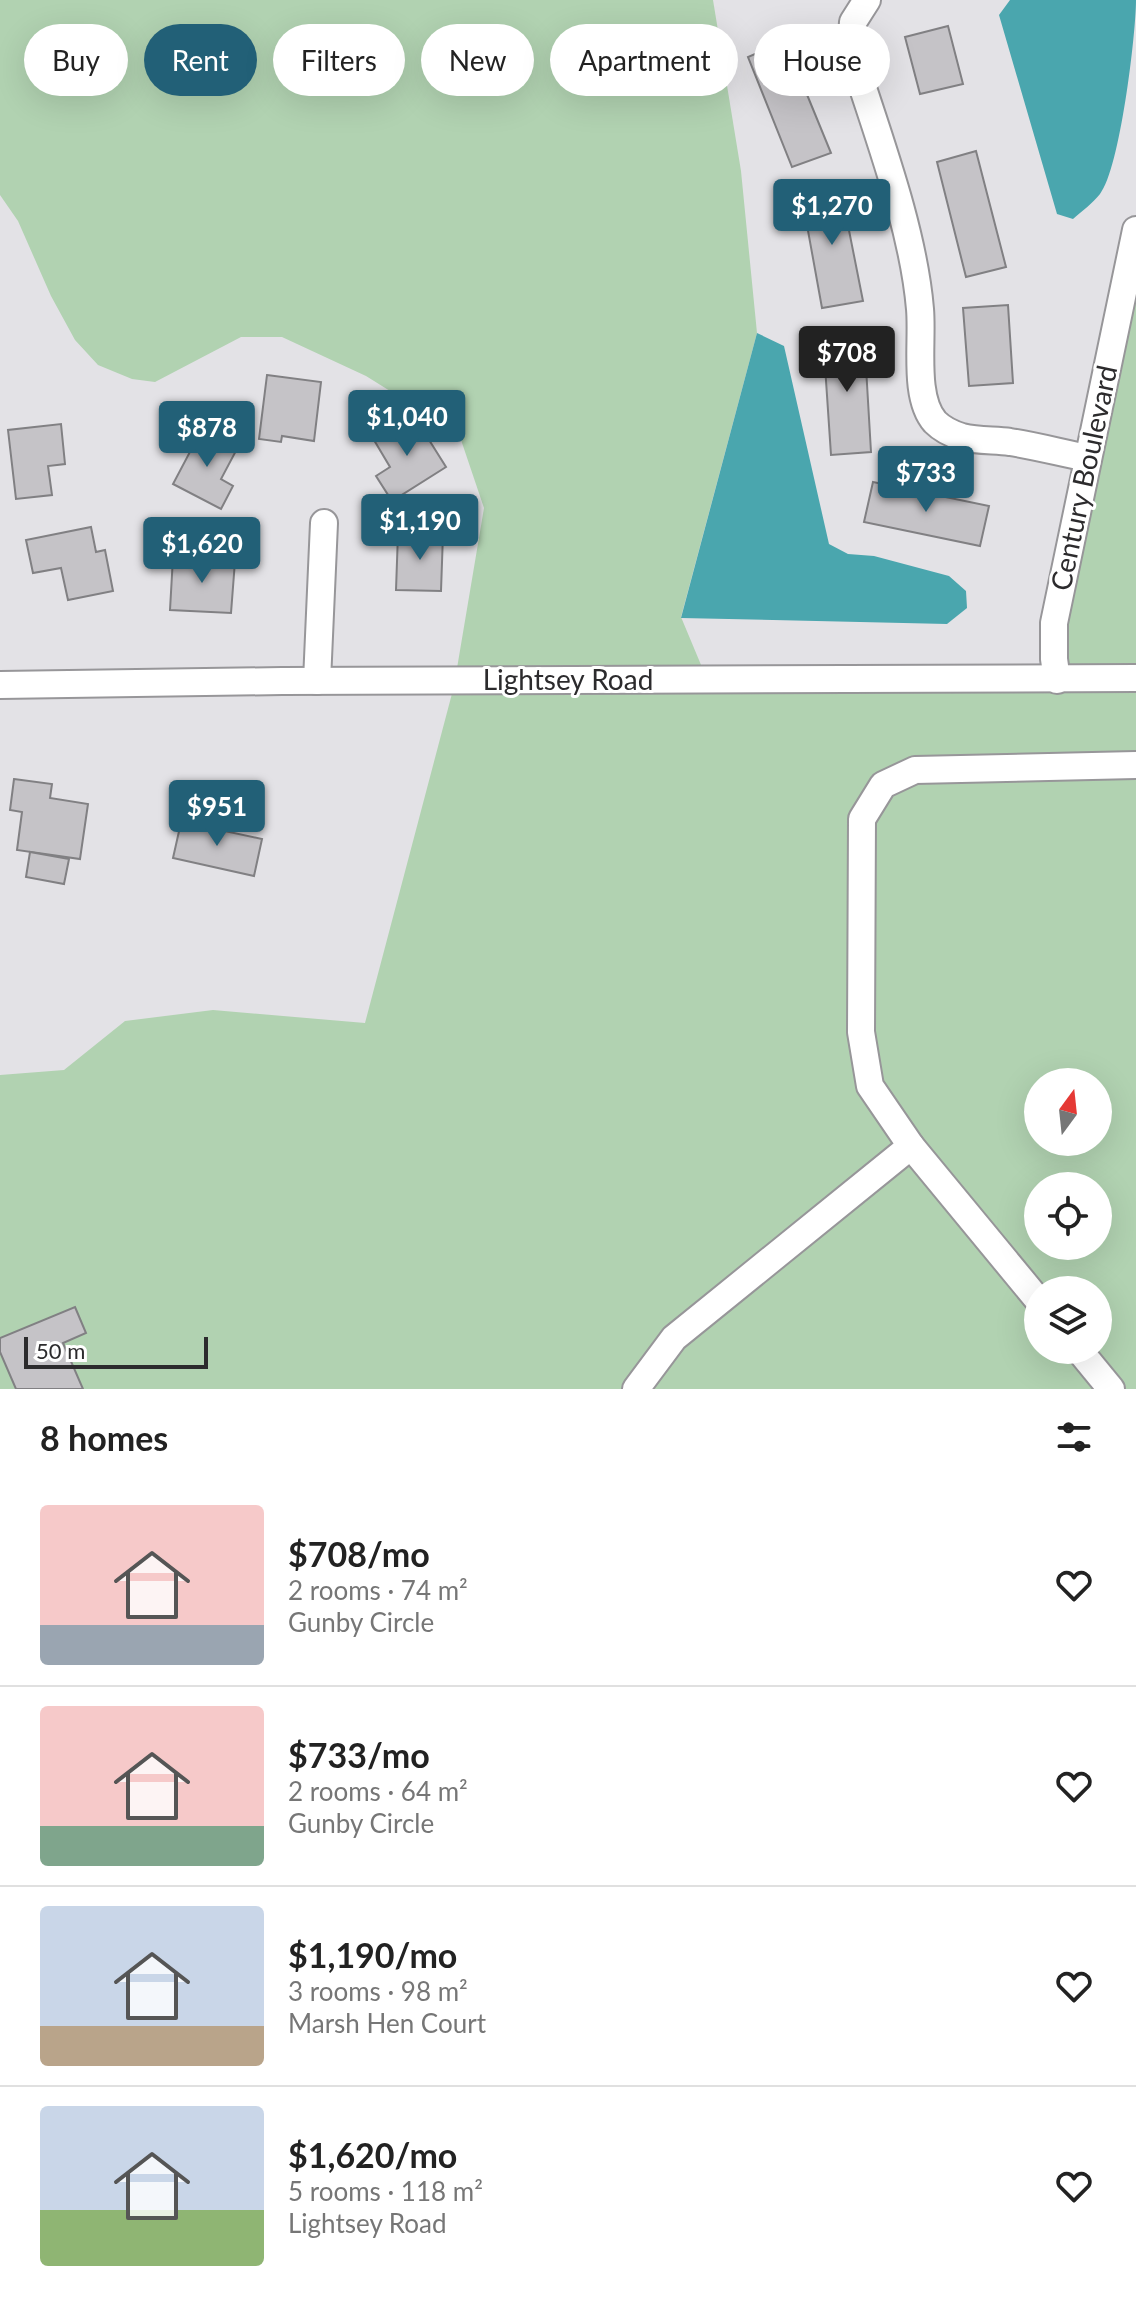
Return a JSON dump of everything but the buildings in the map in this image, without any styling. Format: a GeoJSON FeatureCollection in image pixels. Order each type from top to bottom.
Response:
{"type":"FeatureCollection","features":[{"type":"Feature","properties":{"kind":"street"},"geometry":{"type":"LineString","coordinates":[[867,0],[853,22],[851,51],[907,235],[919,291],[921,392],[926,408],[947,431],[963,437],[1088,458]]}},
{"type":"Feature","properties":{"kind":"street","name":"Century Boulevard"},"geometry":{"type":"LineString","coordinates":[[1057,680],[1054,623],[1136,230]]}},
{"type":"Feature","properties":{"kind":"street"},"geometry":{"type":"LineString","coordinates":[[317,681],[324,523]]}},
{"type":"Feature","properties":{"kind":"street","name":"Lightsey Road"},"geometry":{"type":"LineString","coordinates":[[0,685],[1136,678]]}},
{"type":"Feature","properties":{"kind":"street"},"geometry":{"type":"LineString","coordinates":[[1024,1283],[911,1146],[870,1086],[861,1032],[862,819],[883,785],[915,770],[1136,765]]}},
{"type":"Feature","properties":{"kind":"street"},"geometry":{"type":"LineString","coordinates":[[645,1385],[674,1338],[911,1146]]}},
{"type":"Feature","properties":{"kind":"street"},"geometry":{"type":"LineString","coordinates":[[1090,1364],[1111,1389]]}},
{"type":"Feature","properties":{"kind":"green space"},"geometry":{"type":"Polygon","coordinates":[[[0,0],[713,0],[717,24],[550,24],[550,96],[729,96],[741,171],[757,333],[681,617],[709,684],[1045,681],[1136,242],[1136,1389],[0,1389],[0,1075],[64,1070],[125,1021],[213,1010],[365,1023],[454,686],[484,508],[459,434],[366,376],[282,337],[241,337],[155,382],[132,379],[98,365],[75,340],[51,296],[18,221],[0,195],[0,0]]]}},
{"type":"Feature","properties":{"kind":"water"},"geometry":{"type":"Polygon","coordinates":[[[1010,0],[1136,0],[1130,70],[1114,158],[1100,194],[1073,219],[1057,214],[999,15],[1010,0]]]}},
{"type":"Feature","properties":{"kind":"water"},"geometry":{"type":"Polygon","coordinates":[[[757,333],[784,346],[829,544],[848,554],[874,556],[949,576],[966,591],[967,608],[947,624],[681,618],[757,333]]]}}]}
